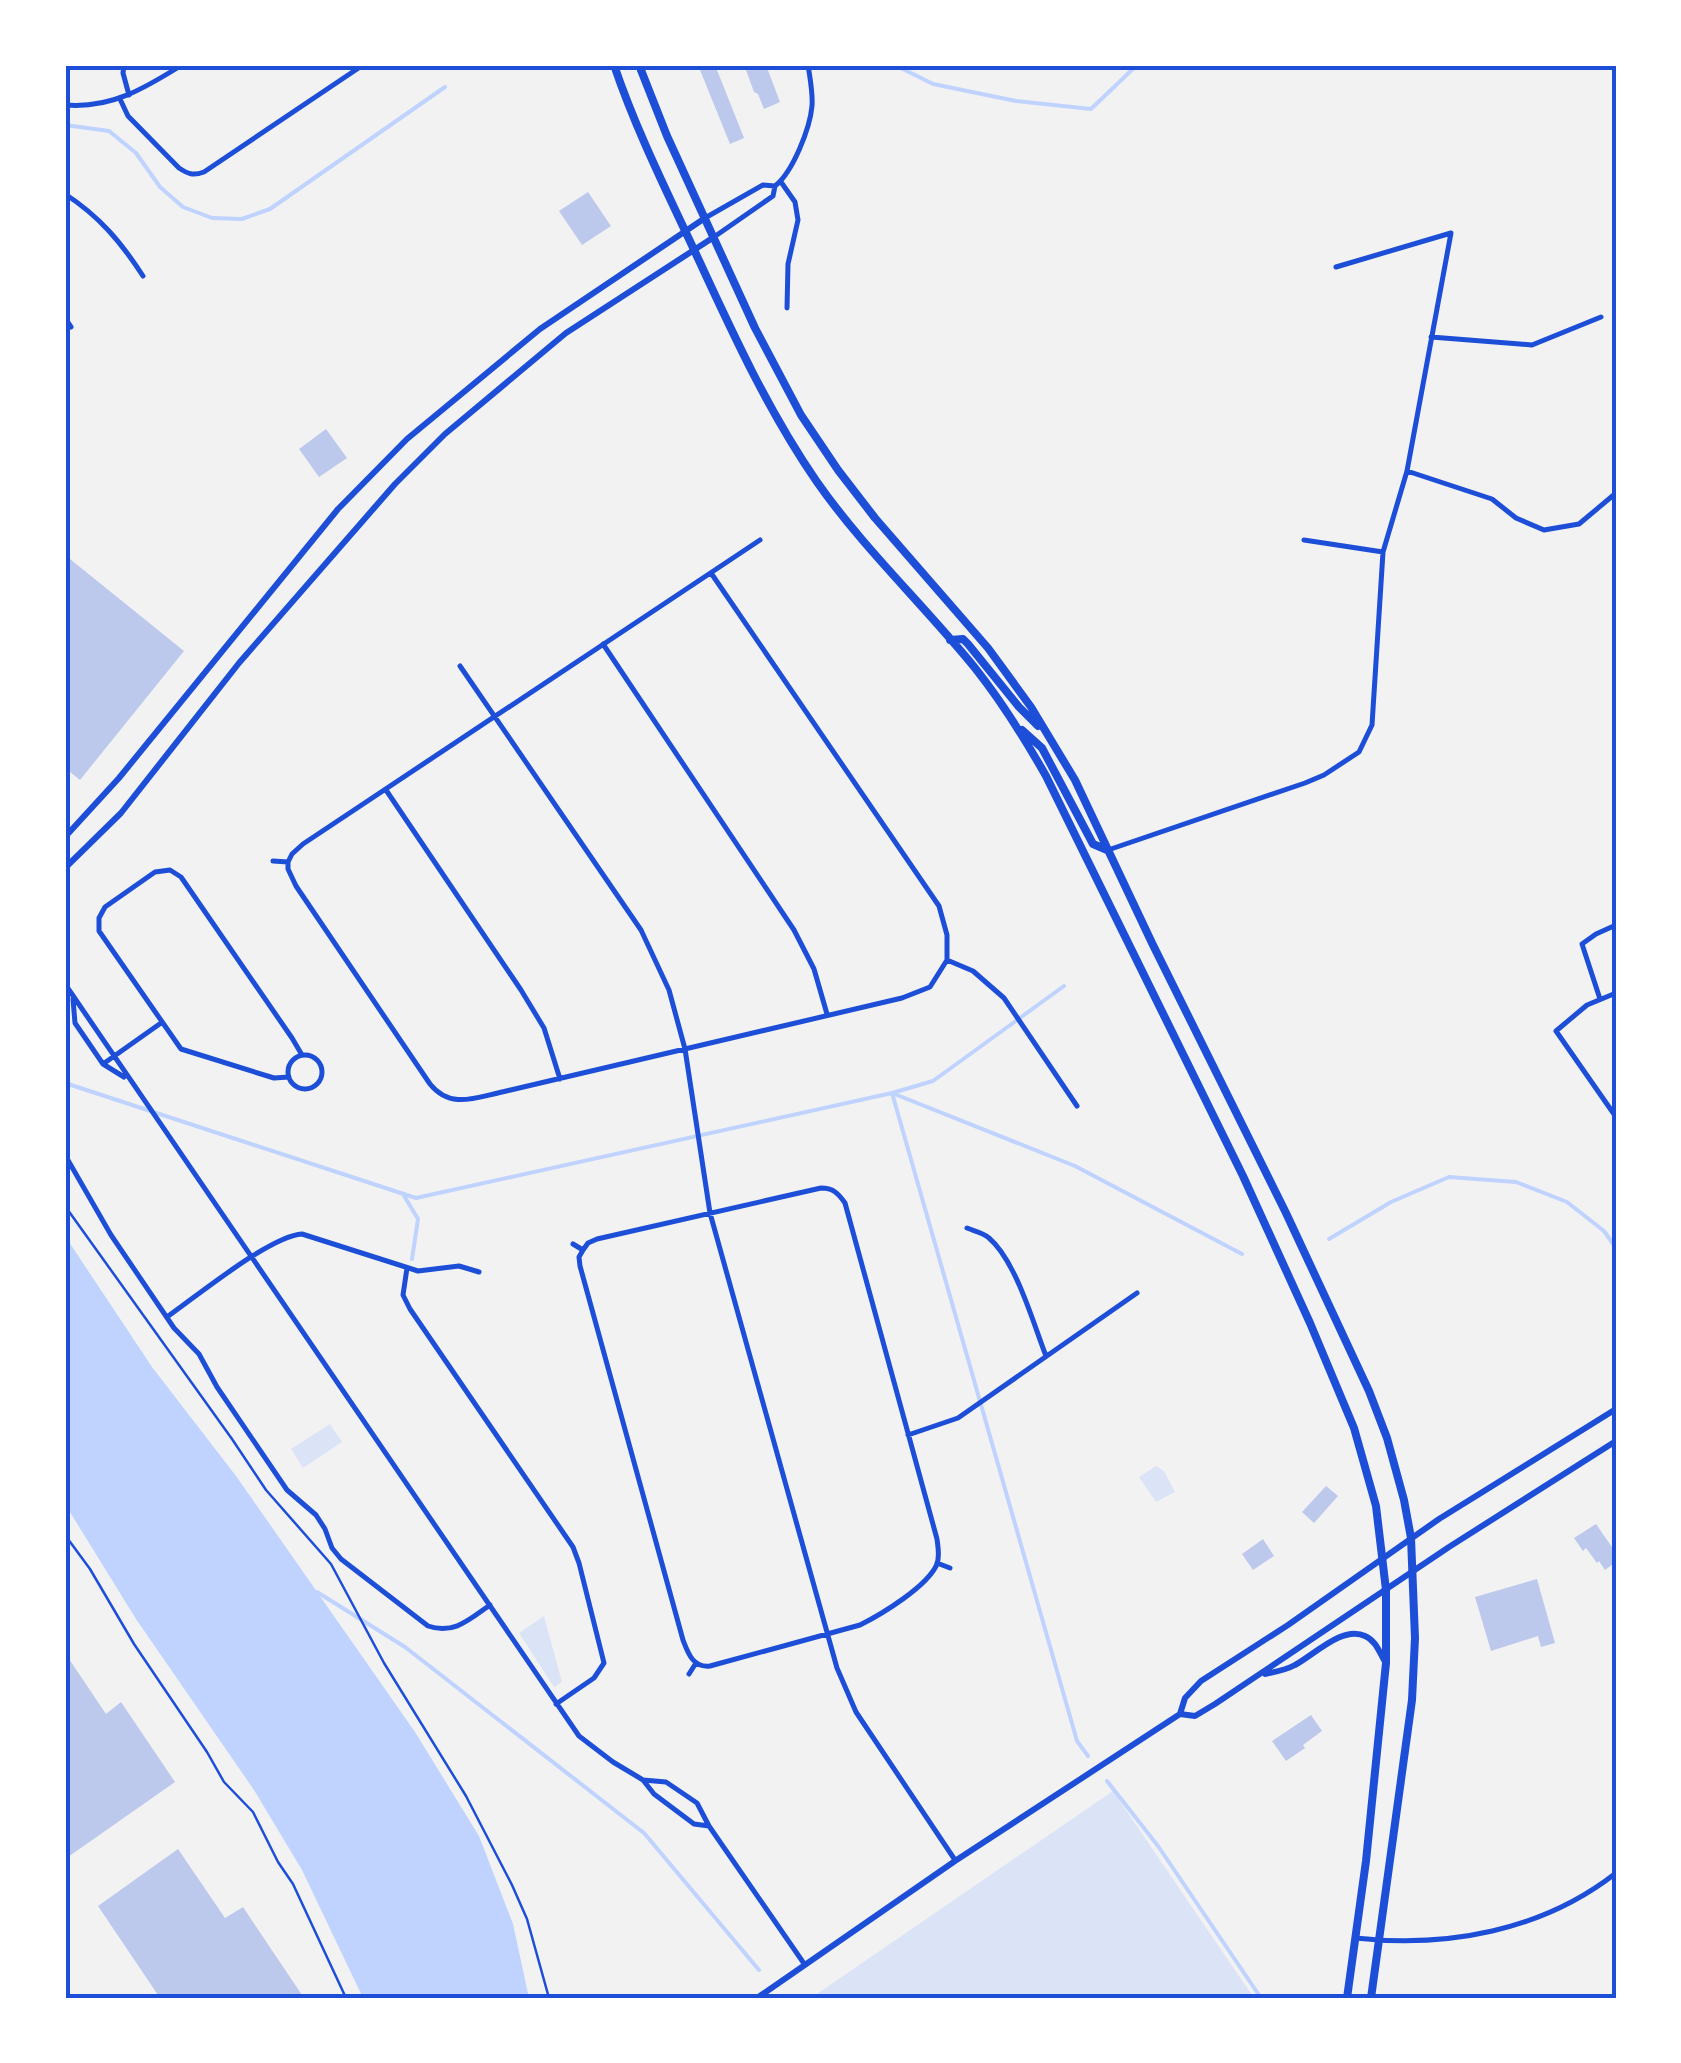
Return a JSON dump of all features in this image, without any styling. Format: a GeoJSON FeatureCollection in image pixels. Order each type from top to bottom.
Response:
{"type":"FeatureCollection","features":[{"type":"Feature","properties":{"kind":"main road"},"geometry":{"type":"LineString","coordinates":[[614,65],[685,232],[781,426],[852,529],[976,669],[1014,724],[1066,814],[1244,1176],[1348,1411],[1376,1506],[1386,1590],[1386,1662],[1366,1861],[1347,1998]]}},
{"type":"Feature","properties":{"kind":"main road"},"geometry":{"type":"LineString","coordinates":[[639,65],[667,136],[755,328],[801,415],[874,518],[1014,682],[1075,780],[1286,1213],[1387,1438],[1410,1538],[1415,1638],[1412,1700],[1371,1998]]}},
{"type":"Feature","properties":{"kind":"main road"},"geometry":{"type":"LineString","coordinates":[[65,837],[120,778],[338,509],[407,439],[540,330],[705,218]]}},
{"type":"Feature","properties":{"kind":"main road"},"geometry":{"type":"LineString","coordinates":[[65,868],[121,813],[239,663],[394,484],[432,446],[566,334],[714,237]]}},
{"type":"Feature","properties":{"kind":"main road"},"geometry":{"type":"LineString","coordinates":[[950,640],[968,644],[1019,708],[1048,736]]}},
{"type":"Feature","properties":{"kind":"main road"},"geometry":{"type":"LineString","coordinates":[[1014,724],[1042,748],[1094,844],[1108,850]]}},
{"type":"Feature","properties":{"kind":"main road"},"geometry":{"type":"LineString","coordinates":[[757,1998],[955,1861],[1180,1714],[1185,1698],[1201,1681],[1410,1538],[1616,1408]]}},
{"type":"Feature","properties":{"kind":"main road"},"geometry":{"type":"LineString","coordinates":[[1180,1714],[1195,1716],[1259,1676],[1616,1441]]}},
{"type":"Feature","properties":{"kind":"main road"},"geometry":{"type":"LineString","coordinates":[[1259,1676],[1291,1668],[1344,1635],[1355,1633],[1374,1642],[1386,1662]]}},
{"type":"Feature","properties":{"kind":"street"},"geometry":{"type":"LineString","coordinates":[[124,65],[122,73],[129,96]]}},
{"type":"Feature","properties":{"kind":"street"},"geometry":{"type":"LineString","coordinates":[[65,105],[129,96],[182,65]]}},
{"type":"Feature","properties":{"kind":"street"},"geometry":{"type":"LineString","coordinates":[[120,99],[128,116],[178,168],[196,175],[363,65]]}},
{"type":"Feature","properties":{"kind":"street"},"geometry":{"type":"LineString","coordinates":[[714,237],[774,196],[796,156],[812,106],[808,65]]}},
{"type":"Feature","properties":{"kind":"street"},"geometry":{"type":"LineString","coordinates":[[705,218],[763,184],[778,184],[795,202],[798,220],[788,264],[786,308]]}},
{"type":"Feature","properties":{"kind":"street"},"geometry":{"type":"LineString","coordinates":[[65,194],[100,219],[143,276]]}},
{"type":"Feature","properties":{"kind":"street"},"geometry":{"type":"LineString","coordinates":[[1108,850],[1305,783],[1359,752],[1372,725],[1383,552],[1408,471],[1451,232],[1336,268]]}},
{"type":"Feature","properties":{"kind":"street"},"geometry":{"type":"LineString","coordinates":[[1432,338],[1532,345],[1602,317]]}},
{"type":"Feature","properties":{"kind":"street"},"geometry":{"type":"LineString","coordinates":[[65,318],[71,327]]}},
{"type":"Feature","properties":{"kind":"street"},"geometry":{"type":"LineString","coordinates":[[1408,471],[1492,499],[1516,518],[1544,530],[1579,524],[1616,493]]}},
{"type":"Feature","properties":{"kind":"street"},"geometry":{"type":"LineString","coordinates":[[711,573],[938,906],[947,934],[946,960],[930,987],[902,998],[464,1101],[445,1098],[430,1084],[296,886],[288,862],[297,849],[760,540]]}},
{"type":"Feature","properties":{"kind":"street"},"geometry":{"type":"LineString","coordinates":[[1304,540],[1383,552]]}},
{"type":"Feature","properties":{"kind":"street"},"geometry":{"type":"LineString","coordinates":[[603,644],[794,930],[814,969],[826,1014]]}},
{"type":"Feature","properties":{"kind":"street"},"geometry":{"type":"LineString","coordinates":[[460,666],[640,930],[669,990],[685,1049],[710,1214],[837,1668],[856,1712],[955,1861]]}},
{"type":"Feature","properties":{"kind":"street"},"geometry":{"type":"LineString","coordinates":[[386,790],[529,1002],[544,1028],[560,1079]]}},
{"type":"Feature","properties":{"kind":"street"},"geometry":{"type":"LineString","coordinates":[[273,861],[288,862]]}},
{"type":"Feature","properties":{"kind":"street"},"geometry":{"type":"LineString","coordinates":[[289,1076],[274,1078],[181,1049],[99,931],[104,907],[155,872],[170,870],[182,876],[302,1056]]}},
{"type":"Feature","properties":{"kind":"street"},"geometry":{"type":"LineString","coordinates":[[1600,1000],[1582,944],[1616,926]]}},
{"type":"Feature","properties":{"kind":"street"},"geometry":{"type":"LineString","coordinates":[[946,960],[973,970],[1004,998],[1077,1106]]}},
{"type":"Feature","properties":{"kind":"street"},"geometry":{"type":"LineString","coordinates":[[65,984],[578,1736],[643,1780],[654,1794],[694,1824],[708,1826]]}},
{"type":"Feature","properties":{"kind":"street"},"geometry":{"type":"LineString","coordinates":[[1616,993],[1587,1005],[1556,1031],[1616,1117]]}},
{"type":"Feature","properties":{"kind":"street"},"geometry":{"type":"LineString","coordinates":[[72,996],[75,1023],[103,1064],[128,1079]]}},
{"type":"Feature","properties":{"kind":"street"},"geometry":{"type":"LineString","coordinates":[[103,1064],[161,1023]]}},
{"type":"Feature","properties":{"kind":"street"},"geometry":{"type":"LineString","coordinates":[[302,1056],[310,1056],[321,1067],[320,1078],[313,1086],[302,1088],[293,1084],[289,1076],[290,1063],[302,1056]]}},
{"type":"Feature","properties":{"kind":"street"},"geometry":{"type":"LineString","coordinates":[[65,1155],[110,1235],[198,1354],[287,1490],[316,1515],[332,1548],[350,1568],[436,1629],[457,1628],[490,1605]]}},
{"type":"Feature","properties":{"kind":"street"},"geometry":{"type":"LineString","coordinates":[[821,1188],[838,1193],[845,1203],[939,1553],[928,1578],[875,1618],[710,1666],[697,1664],[683,1640],[579,1262],[583,1250],[597,1239],[710,1214],[821,1188]]}},
{"type":"Feature","properties":{"kind":"street"},"geometry":{"type":"LineString","coordinates":[[967,1228],[988,1236],[1004,1256],[1046,1356]]}},
{"type":"Feature","properties":{"kind":"street"},"geometry":{"type":"LineString","coordinates":[[168,1317],[290,1235],[302,1234],[418,1271],[459,1266],[478,1272]]}},
{"type":"Feature","properties":{"kind":"street"},"geometry":{"type":"LineString","coordinates":[[573,1244],[583,1250]]}},
{"type":"Feature","properties":{"kind":"street"},"geometry":{"type":"LineString","coordinates":[[407,1268],[403,1295],[410,1309],[572,1547],[579,1563],[604,1663],[594,1678],[556,1704]]}},
{"type":"Feature","properties":{"kind":"street"},"geometry":{"type":"LineString","coordinates":[[908,1435],[958,1418],[1137,1293]]}},
{"type":"Feature","properties":{"kind":"street"},"geometry":{"type":"LineString","coordinates":[[937,1563],[950,1568]]}},
{"type":"Feature","properties":{"kind":"street"},"geometry":{"type":"LineString","coordinates":[[689,1674],[697,1664]]}},
{"type":"Feature","properties":{"kind":"street"},"geometry":{"type":"LineString","coordinates":[[643,1780],[666,1782],[697,1803],[708,1826],[805,1965]]}},
{"type":"Feature","properties":{"kind":"street"},"geometry":{"type":"LineString","coordinates":[[1354,1938],[1444,1940],[1506,1930],[1562,1908],[1616,1873]]}},
{"type":"Feature","properties":{"kind":"path"},"geometry":{"type":"LineString","coordinates":[[65,1206],[266,1490],[331,1564],[384,1663],[466,1796],[512,1884],[527,1920],[548,1998]]}},
{"type":"Feature","properties":{"kind":"path"},"geometry":{"type":"LineString","coordinates":[[65,1535],[224,1782],[253,1812],[278,1862],[294,1884],[346,1998]]}},
{"type":"Feature","properties":{"kind":"shaded area"},"geometry":{"type":"Polygon","coordinates":[[[330,1424],[342,1442],[303,1468],[291,1449],[330,1424]]]}},
{"type":"Feature","properties":{"kind":"shaded area"},"geometry":{"type":"Polygon","coordinates":[[[1156,1466],[1164,1471],[1175,1492],[1156,1502],[1139,1477],[1156,1466]]]}},
{"type":"Feature","properties":{"kind":"shaded area"},"geometry":{"type":"Polygon","coordinates":[[[544,1616],[562,1682],[554,1687],[519,1633],[544,1616]]]}},
{"type":"Feature","properties":{"kind":"shaded area"},"geometry":{"type":"Polygon","coordinates":[[[1113,1791],[1254,1998],[811,1998],[1113,1791]]]}},
{"type":"Feature","properties":{"kind":"water"},"geometry":{"type":"Polygon","coordinates":[[[65,1236],[152,1367],[236,1476],[415,1732],[479,1836],[513,1924],[529,1998],[363,1998],[302,1870],[254,1790],[136,1619],[65,1504],[65,1236]]]}},
{"type":"Feature","properties":{"kind":"building"},"geometry":{"type":"Polygon","coordinates":[[[698,65],[715,65],[744,138],[730,144],[698,65]]]}},
{"type":"Feature","properties":{"kind":"building"},"geometry":{"type":"Polygon","coordinates":[[[746,65],[766,65],[780,102],[764,109],[746,65]]]}},
{"type":"Feature","properties":{"kind":"building"},"geometry":{"type":"Polygon","coordinates":[[[588,192],[611,226],[582,245],[559,211],[588,192]]]}},
{"type":"Feature","properties":{"kind":"building"},"geometry":{"type":"Polygon","coordinates":[[[326,429],[347,458],[319,477],[299,449],[326,429]]]}},
{"type":"Feature","properties":{"kind":"building"},"geometry":{"type":"Polygon","coordinates":[[[65,555],[184,651],[80,780],[65,768],[65,555]]]}},
{"type":"Feature","properties":{"kind":"building"},"geometry":{"type":"Polygon","coordinates":[[[1326,1486],[1338,1496],[1314,1523],[1302,1512],[1326,1486]]]}},
{"type":"Feature","properties":{"kind":"building"},"geometry":{"type":"Polygon","coordinates":[[[1596,1524],[1616,1553],[1616,1562],[1605,1570],[1574,1538],[1596,1524]]]}},
{"type":"Feature","properties":{"kind":"building"},"geometry":{"type":"Polygon","coordinates":[[[1263,1539],[1274,1556],[1253,1570],[1242,1554],[1263,1539]]]}},
{"type":"Feature","properties":{"kind":"building"},"geometry":{"type":"Polygon","coordinates":[[[1537,1579],[1555,1643],[1541,1647],[1538,1636],[1491,1651],[1475,1597],[1537,1579]]]}},
{"type":"Feature","properties":{"kind":"building"},"geometry":{"type":"Polygon","coordinates":[[[65,1653],[106,1714],[121,1702],[175,1782],[68,1857],[65,1853],[65,1653]]]}},
{"type":"Feature","properties":{"kind":"building"},"geometry":{"type":"Polygon","coordinates":[[[1311,1715],[1322,1731],[1286,1761],[1272,1741],[1311,1715]]]}},
{"type":"Feature","properties":{"kind":"building"},"geometry":{"type":"Polygon","coordinates":[[[178,1849],[225,1918],[243,1907],[304,1998],[160,1998],[98,1906],[178,1849]]]}},
{"type":"Feature","properties":{"kind":"waterway"},"geometry":{"type":"LineString","coordinates":[[895,65],[933,84],[1016,101],[1091,109],[1137,65]]}},
{"type":"Feature","properties":{"kind":"waterway"},"geometry":{"type":"LineString","coordinates":[[65,125],[109,131],[136,153],[160,187],[183,207],[212,218],[242,219],[270,209],[445,87]]}},
{"type":"Feature","properties":{"kind":"waterway"},"geometry":{"type":"LineString","coordinates":[[1064,986],[933,1081],[892,1093],[1077,1741],[1088,1756]]}},
{"type":"Feature","properties":{"kind":"waterway"},"geometry":{"type":"LineString","coordinates":[[65,1083],[416,1198],[892,1093],[1075,1166],[1242,1254]]}},
{"type":"Feature","properties":{"kind":"waterway"},"geometry":{"type":"LineString","coordinates":[[1329,1239],[1391,1202],[1449,1177],[1516,1182],[1567,1202],[1604,1231],[1616,1248]]}},
{"type":"Feature","properties":{"kind":"waterway"},"geometry":{"type":"LineString","coordinates":[[403,1194],[418,1219],[412,1259]]}},
{"type":"Feature","properties":{"kind":"waterway"},"geometry":{"type":"LineString","coordinates":[[317,1592],[405,1647],[644,1833],[759,1970]]}},
{"type":"Feature","properties":{"kind":"waterway"},"geometry":{"type":"LineString","coordinates":[[1107,1781],[1158,1846],[1261,1998]]}}]}
